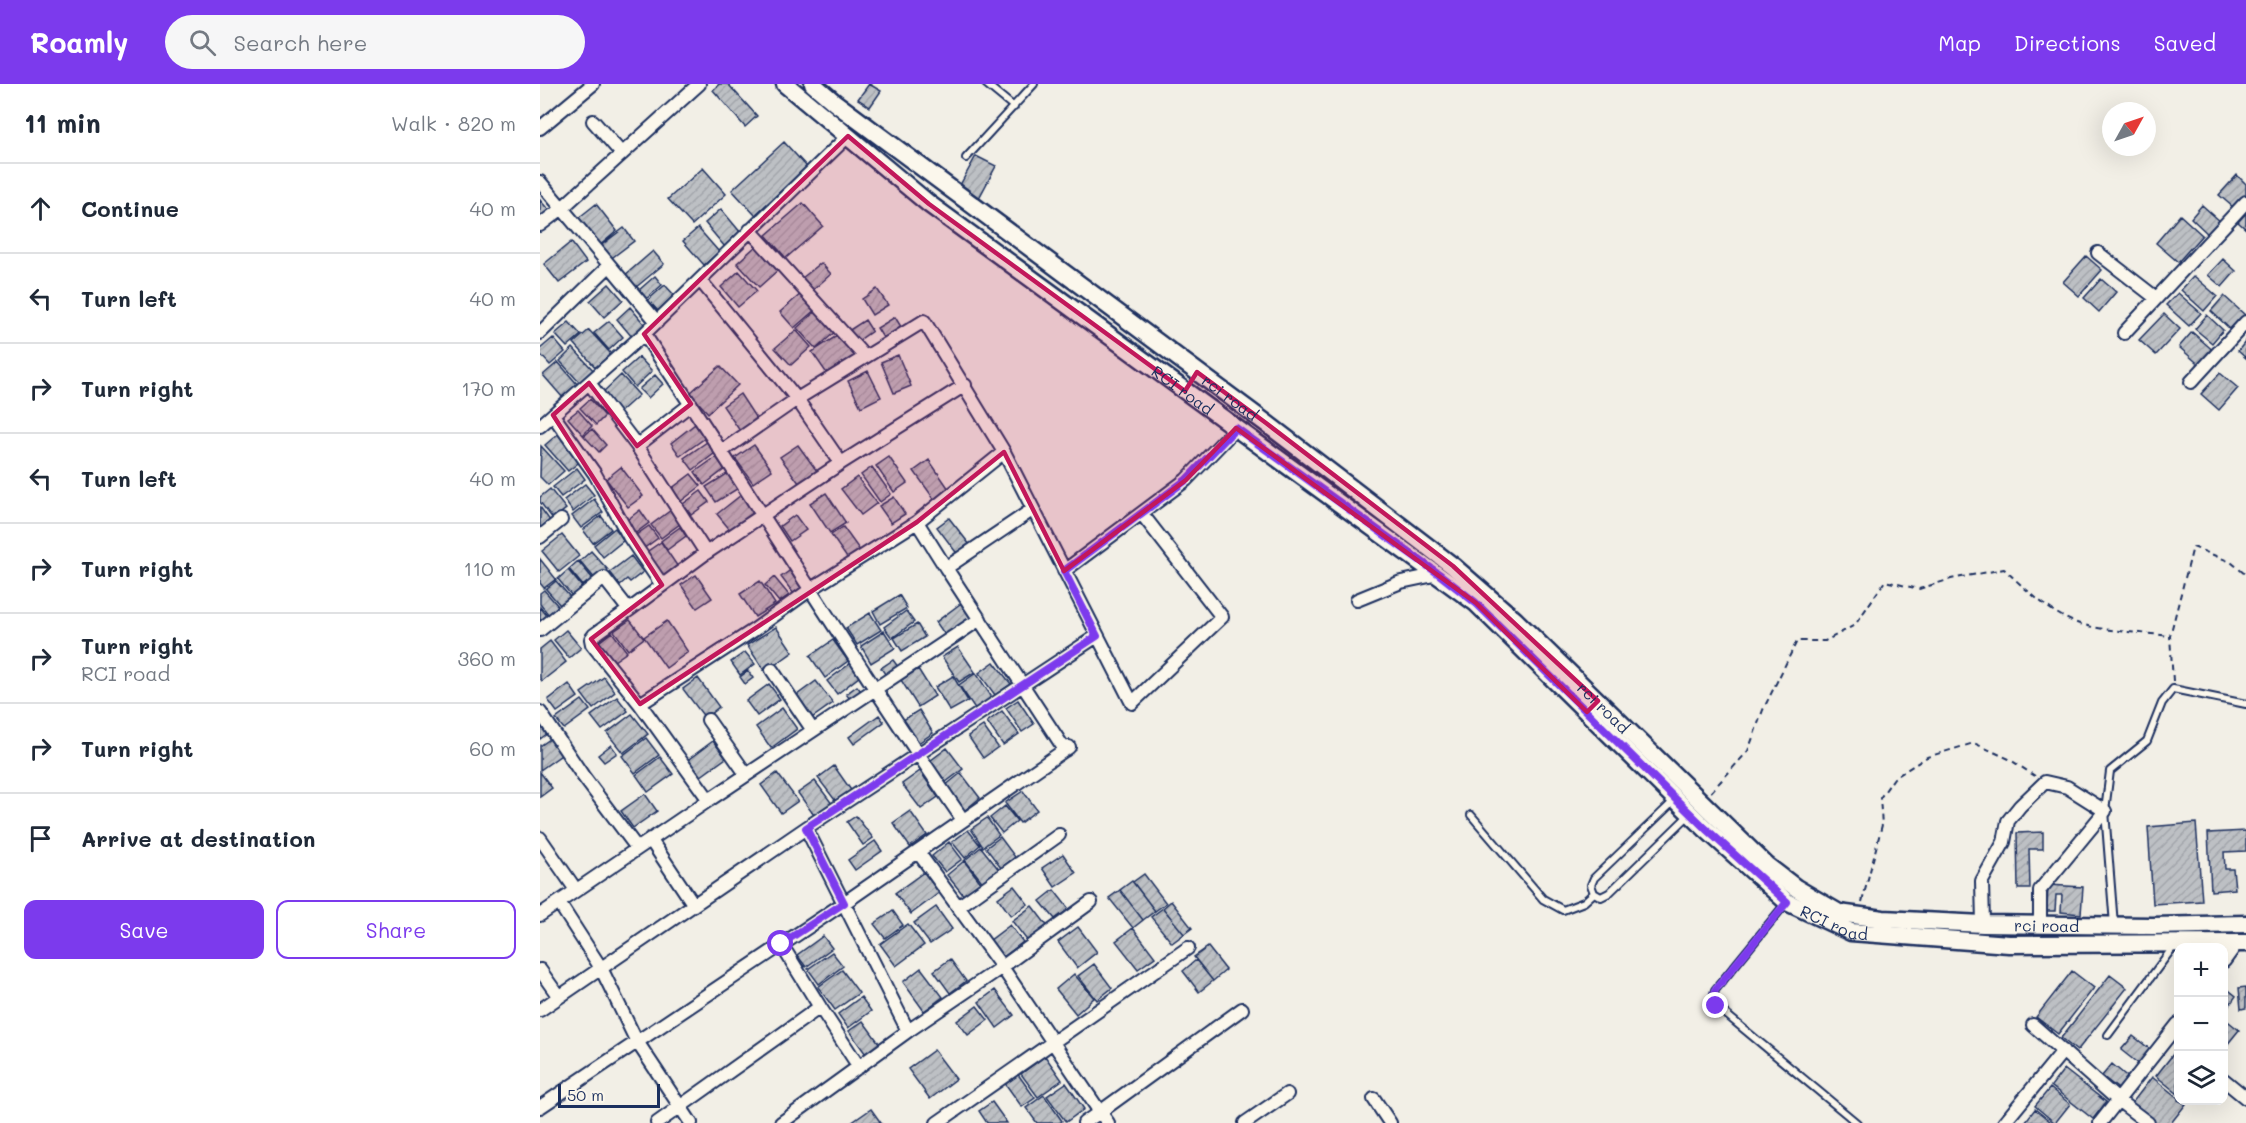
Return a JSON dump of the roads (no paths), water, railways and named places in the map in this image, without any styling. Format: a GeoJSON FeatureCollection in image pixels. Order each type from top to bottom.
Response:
{"type":"FeatureCollection","features":[{"type":"Feature","properties":{"kind":"main road","name":"RCI road"},"geometry":{"type":"LineString","coordinates":[[785,84],[928,204],[1476,603],[1592,706],[1676,800],[1696,808],[1776,895],[1787,902],[1851,932],[2009,944],[2174,943]]}},
{"type":"Feature","properties":{"kind":"main road","name":"rci road"},"geometry":{"type":"LineString","coordinates":[[813,84],[1453,566],[1515,620],[1592,706],[1696,808],[1796,888],[1839,913],[1903,921],[1983,924],[2246,924]]}},
{"type":"Feature","properties":{"kind":"main road"},"geometry":{"type":"LineString","coordinates":[[1185,391],[1197,372]]}},
{"type":"Feature","properties":{"kind":"street"},"geometry":{"type":"LineString","coordinates":[[540,128],[593,84]]}},
{"type":"Feature","properties":{"kind":"street"},"geometry":{"type":"LineString","coordinates":[[540,225],[561,209],[699,84]]}},
{"type":"Feature","properties":{"kind":"street"},"geometry":{"type":"LineString","coordinates":[[593,122],[622,154]]}},
{"type":"Feature","properties":{"kind":"street"},"geometry":{"type":"LineString","coordinates":[[540,426],[657,322],[848,136]]}},
{"type":"Feature","properties":{"kind":"street"},"geometry":{"type":"LineString","coordinates":[[540,182],[657,322]]}},
{"type":"Feature","properties":{"kind":"street"},"geometry":{"type":"LineString","coordinates":[[2124,333],[2246,202]]}},
{"type":"Feature","properties":{"kind":"street"},"geometry":{"type":"LineString","coordinates":[[750,230],[865,357]]}},
{"type":"Feature","properties":{"kind":"street"},"geometry":{"type":"LineString","coordinates":[[2098,253],[2156,298]]}},
{"type":"Feature","properties":{"kind":"street"},"geometry":{"type":"LineString","coordinates":[[540,333],[609,267]]}},
{"type":"Feature","properties":{"kind":"street"},"geometry":{"type":"LineString","coordinates":[[700,280],[797,399],[841,463]]}},
{"type":"Feature","properties":{"kind":"street"},"geometry":{"type":"LineString","coordinates":[[722,451],[797,399],[924,321],[1004,452],[1132,703],[1222,617],[1142,514]]}},
{"type":"Feature","properties":{"kind":"street"},"geometry":{"type":"LineString","coordinates":[[2191,382],[2246,322]]}},
{"type":"Feature","properties":{"kind":"street"},"geometry":{"type":"LineString","coordinates":[[644,334],[722,451],[873,688],[963,820]]}},
{"type":"Feature","properties":{"kind":"street"},"geometry":{"type":"LineString","coordinates":[[589,383],[637,446],[706,553]]}},
{"type":"Feature","properties":{"kind":"street"},"geometry":{"type":"LineString","coordinates":[[709,800],[591,639],[762,514],[965,385]]}},
{"type":"Feature","properties":{"kind":"street"},"geometry":{"type":"LineString","coordinates":[[637,446],[691,404]]}},
{"type":"Feature","properties":{"kind":"street"},"geometry":{"type":"LineString","coordinates":[[554,415],[596,474],[630,538],[662,585]]}},
{"type":"Feature","properties":{"kind":"street"},"geometry":{"type":"LineString","coordinates":[[1064,571],[1186,480],[1236,428]]}},
{"type":"Feature","properties":{"kind":"street"},"geometry":{"type":"LineString","coordinates":[[640,704],[754,630],[811,589],[917,522],[1004,452]]}},
{"type":"Feature","properties":{"kind":"street"},"geometry":{"type":"LineString","coordinates":[[946,568],[1032,510]]}},
{"type":"Feature","properties":{"kind":"street"},"geometry":{"type":"LineString","coordinates":[[540,537],[561,520]]}},
{"type":"Feature","properties":{"kind":"street"},"geometry":{"type":"LineString","coordinates":[[540,1107],[636,1040],[844,903],[1067,749],[917,522]]}},
{"type":"Feature","properties":{"kind":"street"},"geometry":{"type":"LineString","coordinates":[[1357,600],[1401,582],[1439,574]]}},
{"type":"Feature","properties":{"kind":"street"},"geometry":{"type":"LineString","coordinates":[[540,630],[604,578],[629,610]]}},
{"type":"Feature","properties":{"kind":"street"},"geometry":{"type":"LineString","coordinates":[[540,915],[812,729],[980,619]]}},
{"type":"Feature","properties":{"kind":"street"},"geometry":{"type":"LineString","coordinates":[[540,1010],[806,828],[1097,636]]}},
{"type":"Feature","properties":{"kind":"street"},"geometry":{"type":"LineString","coordinates":[[772,670],[812,729]]}},
{"type":"Feature","properties":{"kind":"street"},"geometry":{"type":"LineString","coordinates":[[540,712],[583,776],[637,848]]}},
{"type":"Feature","properties":{"kind":"street"},"geometry":{"type":"LineString","coordinates":[[708,720],[746,774]]}},
{"type":"Feature","properties":{"kind":"street"},"geometry":{"type":"LineString","coordinates":[[1983,924],[1982,881],[2004,842],[2008,822],[2044,782],[2067,787],[2105,811],[2040,890],[2040,924]]}},
{"type":"Feature","properties":{"kind":"street"},"geometry":{"type":"LineString","coordinates":[[806,828],[908,1031]]}},
{"type":"Feature","properties":{"kind":"street"},"geometry":{"type":"LineString","coordinates":[[958,908],[1059,835]]}},
{"type":"Feature","properties":{"kind":"street"},"geometry":{"type":"LineString","coordinates":[[540,838],[576,890]]}},
{"type":"Feature","properties":{"kind":"street"},"geometry":{"type":"LineString","coordinates":[[650,839],[694,905]]}},
{"type":"Feature","properties":{"kind":"street"},"geometry":{"type":"LineString","coordinates":[[918,852],[1002,967],[1108,1123]]}},
{"type":"Feature","properties":{"kind":"street"},"geometry":{"type":"LineString","coordinates":[[781,1123],[1090,902]]}},
{"type":"Feature","properties":{"kind":"street"},"geometry":{"type":"LineString","coordinates":[[559,903],[601,968],[636,1040],[691,1123]]}},
{"type":"Feature","properties":{"kind":"street"},"geometry":{"type":"LineString","coordinates":[[2228,956],[2241,943]]}},
{"type":"Feature","properties":{"kind":"street"},"geometry":{"type":"LineString","coordinates":[[781,944],[859,1067]]}},
{"type":"Feature","properties":{"kind":"street"},"geometry":{"type":"LineString","coordinates":[[937,1123],[1188,948]]}},
{"type":"Feature","properties":{"kind":"street"},"geometry":{"type":"LineString","coordinates":[[540,970],[559,997]]}},
{"type":"Feature","properties":{"kind":"street"},"geometry":{"type":"LineString","coordinates":[[657,1123],[820,1007]]}},
{"type":"Feature","properties":{"kind":"street"},"geometry":{"type":"LineString","coordinates":[[1083,1123],[1242,1009]]}},
{"type":"Feature","properties":{"kind":"street"},"geometry":{"type":"LineString","coordinates":[[2034,1025],[2118,1101],[2148,1123]]}},
{"type":"Feature","properties":{"kind":"street"},"geometry":{"type":"LineString","coordinates":[[2100,1123],[2174,1040]]}},
{"type":"Feature","properties":{"kind":"street"},"geometry":{"type":"LineString","coordinates":[[2004,1123],[2063,1052]]}},
{"type":"Feature","properties":{"kind":"street"},"geometry":{"type":"LineString","coordinates":[[2228,1084],[2246,1098]]}},
{"type":"Feature","properties":{"kind":"street"},"geometry":{"type":"LineString","coordinates":[[1245,1123],[1287,1094]]}},
{"type":"Feature","properties":{"kind":"street"},"geometry":{"type":"LineString","coordinates":[[1374,1099],[1390,1123]]}},
{"type":"Feature","properties":{"kind":"lane"},"geometry":{"type":"LineString","coordinates":[[986,84],[1014,107]]}},
{"type":"Feature","properties":{"kind":"lane"},"geometry":{"type":"LineString","coordinates":[[966,158],[1034,84]]}},
{"type":"Feature","properties":{"kind":"lane"},"geometry":{"type":"LineString","coordinates":[[2114,925],[2105,811],[2110,771],[2147,741],[2162,703],[2173,689],[2246,704]]}},
{"type":"Feature","properties":{"kind":"lane"},"geometry":{"type":"LineString","coordinates":[[1676,800],[1594,878],[1591,885],[1594,893],[1601,897],[1609,893],[1696,808]]}},
{"type":"Feature","properties":{"kind":"lane"},"geometry":{"type":"LineString","coordinates":[[1471,815],[1544,899],[1563,910],[1584,902],[1594,893]]}},
{"type":"Feature","properties":{"kind":"lane"},"geometry":{"type":"LineString","coordinates":[[1787,902],[1715,990],[1713,998],[1716,1006],[1857,1123]]}},
{"type":"Feature","properties":{"kind":"lane"},"geometry":{"type":"LineString","coordinates":[[2108,1035],[2174,946]]}}]}
